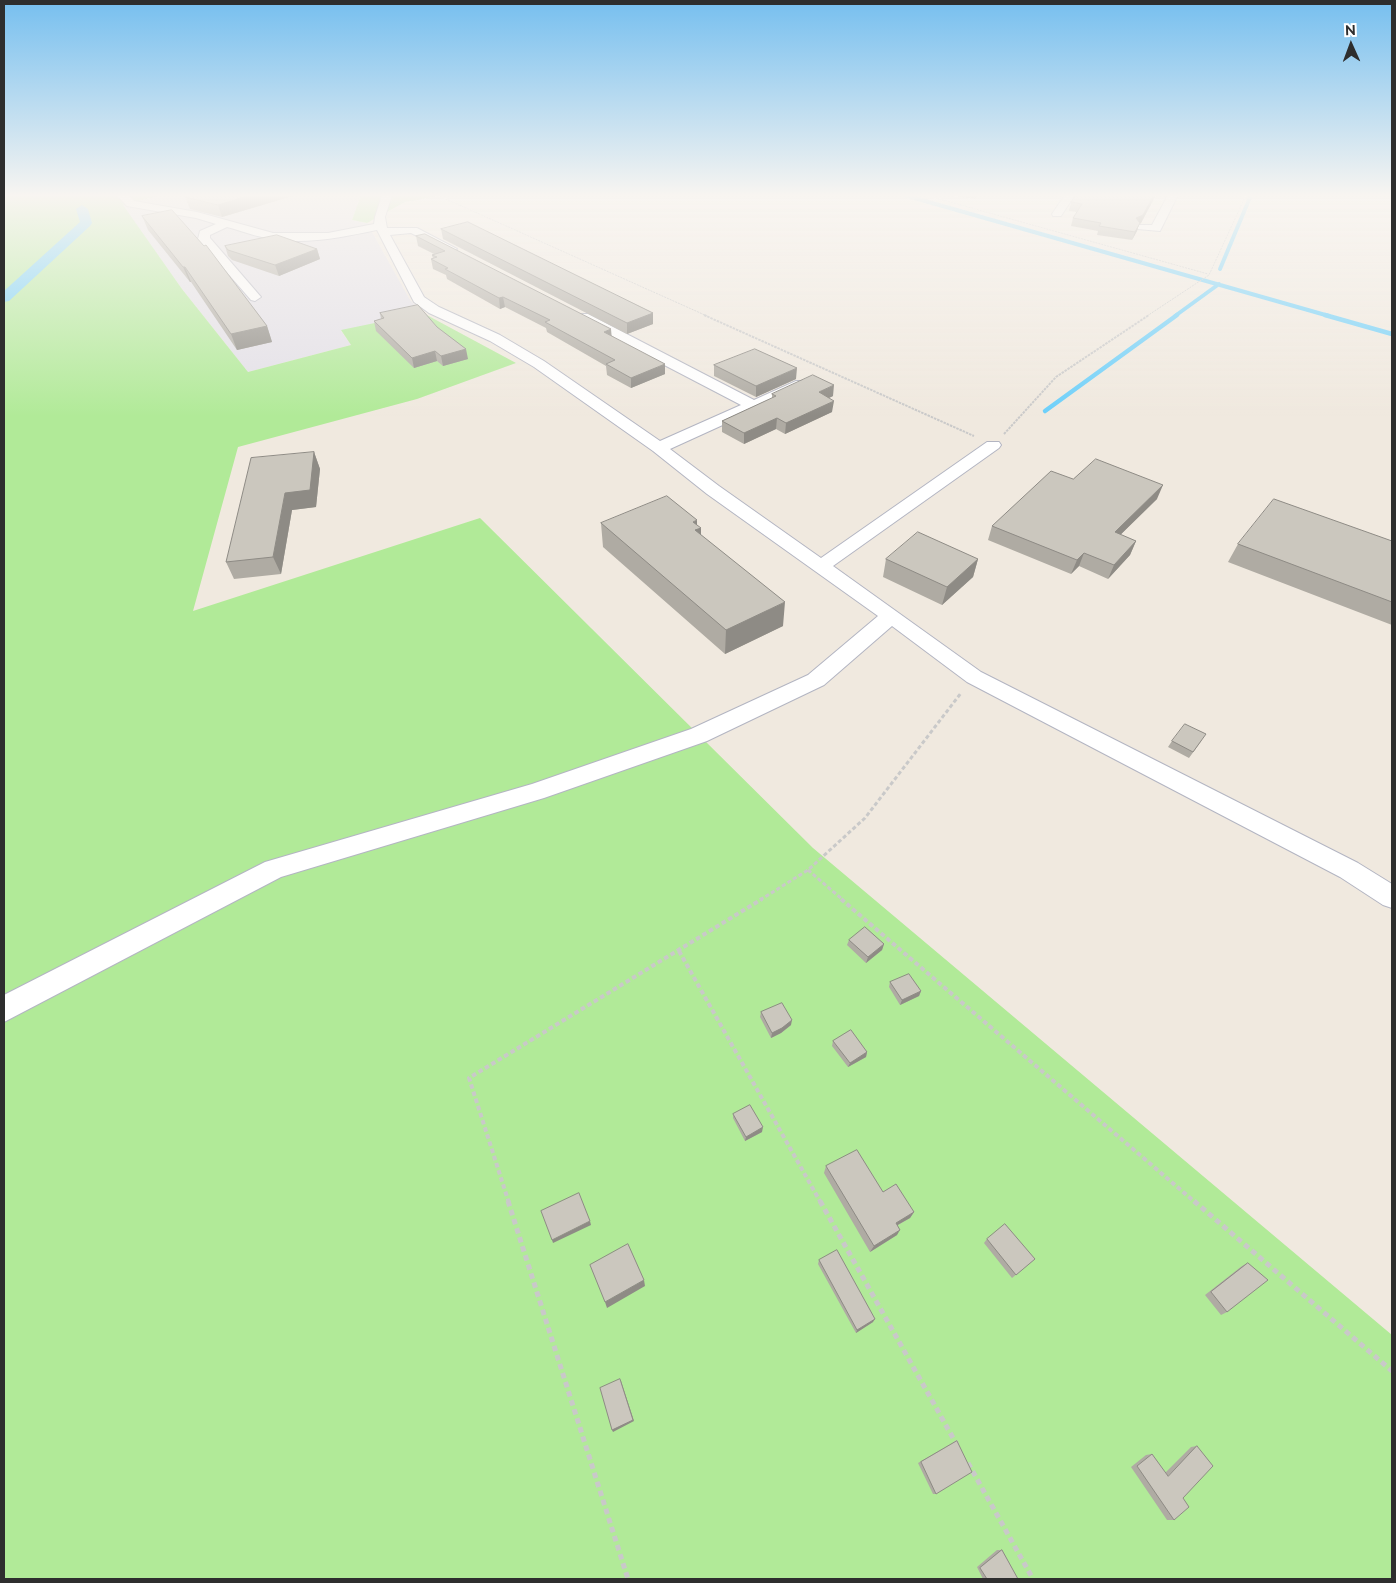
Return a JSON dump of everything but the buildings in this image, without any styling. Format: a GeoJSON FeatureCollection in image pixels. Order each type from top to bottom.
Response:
{"type":"FeatureCollection","features":[{"type":"Feature","properties":{"kind":"street"},"geometry":{"type":"LineString","coordinates":[[230,269],[255,297]]}},
{"type":"Feature","properties":{"kind":"street"},"geometry":{"type":"LineString","coordinates":[[403,269],[419,299],[434,310],[495,338],[539,364],[659,448],[713,490],[974,677],[1349,870],[1392,897]]}},
{"type":"Feature","properties":{"kind":"street"},"geometry":{"type":"LineString","coordinates":[[572,311],[752,406]]}},
{"type":"Feature","properties":{"kind":"street"},"geometry":{"type":"LineString","coordinates":[[659,448],[805,382]]}},
{"type":"Feature","properties":{"kind":"street"},"geometry":{"type":"LineString","coordinates":[[820,567],[993,445]]}},
{"type":"Feature","properties":{"kind":"street"},"geometry":{"type":"LineString","coordinates":[[4,1009],[274,869],[536,792],[699,735],[816,680],[891,616]]}},
{"type":"Feature","properties":{"kind":"path"},"geometry":{"type":"LineString","coordinates":[[601,269],[993,445],[1056,377],[1201,281],[1209,275],[1212,269]]}},
{"type":"Feature","properties":{"kind":"path"},"geometry":{"type":"LineString","coordinates":[[1187,269],[1209,275]]}},
{"type":"Feature","properties":{"kind":"path"},"geometry":{"type":"LineString","coordinates":[[628,1579],[469,1078],[679,951],[808,870],[865,818],[974,677]]}},
{"type":"Feature","properties":{"kind":"path"},"geometry":{"type":"LineString","coordinates":[[808,870],[1392,1371]]}},
{"type":"Feature","properties":{"kind":"path"},"geometry":{"type":"LineString","coordinates":[[679,951],[961,1450]]}},
{"type":"Feature","properties":{"kind":"path"},"geometry":{"type":"LineString","coordinates":[[966,1459],[1033,1579]]}},
{"type":"Feature","properties":{"kind":"shaded area"},"geometry":{"type":"Polygon","coordinates":[[[168,269],[393,269],[410,300],[423,313],[341,331],[351,345],[248,372],[168,269]]]}},
{"type":"Feature","properties":{"kind":"green space"},"geometry":{"type":"Polygon","coordinates":[[[4,269],[168,269],[248,372],[351,345],[341,330],[423,313],[516,363],[417,399],[238,447],[193,611],[480,518],[813,848],[1392,1335],[1392,1579],[4,1579],[4,269]]]}},
{"type":"Feature","properties":{"kind":"waterway"},"geometry":{"type":"LineString","coordinates":[[4,298],[36,269]]}},
{"type":"Feature","properties":{"kind":"waterway"},"geometry":{"type":"LineString","coordinates":[[1163,269],[1218,284]]}},
{"type":"Feature","properties":{"kind":"waterway"},"geometry":{"type":"LineString","coordinates":[[1175,316],[1218,284]]}},
{"type":"Feature","properties":{"kind":"waterway"},"geometry":{"type":"LineString","coordinates":[[1218,284],[1329,316]]}},
{"type":"Feature","properties":{"kind":"waterway"},"geometry":{"type":"LineString","coordinates":[[1045,411],[1177,315]]}},
{"type":"Feature","properties":{"kind":"waterway"},"geometry":{"type":"LineString","coordinates":[[1325,315],[1392,334]]}}]}
